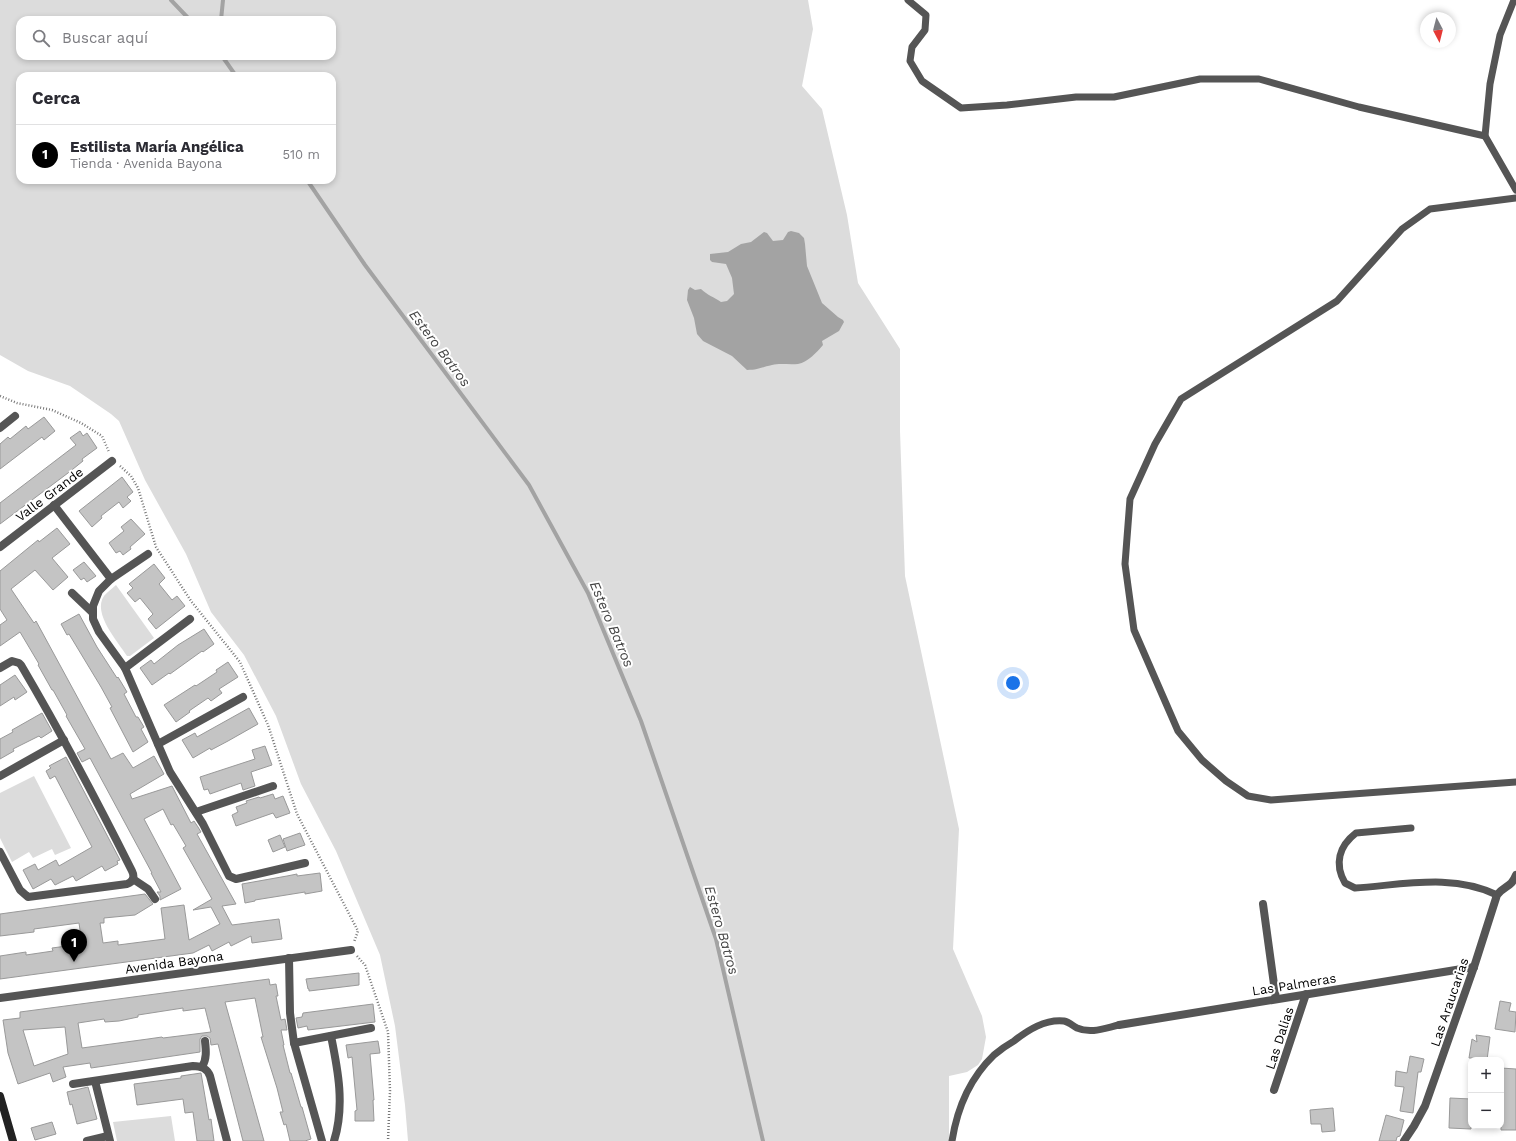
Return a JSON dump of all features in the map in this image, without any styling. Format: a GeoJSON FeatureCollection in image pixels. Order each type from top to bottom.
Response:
{"type":"FeatureCollection","features":[{"type":"Feature","properties":{"kind":"main road"},"geometry":{"type":"LineString","coordinates":[[0,1096],[13,1141]]}},
{"type":"Feature","properties":{"kind":"street"},"geometry":{"type":"LineString","coordinates":[[0,428],[15,416]]}},
{"type":"Feature","properties":{"kind":"street","name":"Valle Grande"},"geometry":{"type":"LineString","coordinates":[[0,547],[112,461]]}},
{"type":"Feature","properties":{"kind":"street"},"geometry":{"type":"LineString","coordinates":[[54,505],[111,579]]}},
{"type":"Feature","properties":{"kind":"street"},"geometry":{"type":"LineString","coordinates":[[148,554],[111,579],[96,595],[92,612],[98,632],[125,668],[170,772],[208,832],[231,878],[305,863]]}},
{"type":"Feature","properties":{"kind":"street"},"geometry":{"type":"LineString","coordinates":[[72,593],[92,612]]}},
{"type":"Feature","properties":{"kind":"street"},"geometry":{"type":"LineString","coordinates":[[125,668],[190,619]]}},
{"type":"Feature","properties":{"kind":"street"},"geometry":{"type":"LineString","coordinates":[[0,668],[12,661],[19,663],[64,740],[132,871],[133,879],[148,889],[155,899]]}},
{"type":"Feature","properties":{"kind":"street"},"geometry":{"type":"LineString","coordinates":[[158,744],[243,697]]}},
{"type":"Feature","properties":{"kind":"street"},"geometry":{"type":"LineString","coordinates":[[0,776],[64,740]]}},
{"type":"Feature","properties":{"kind":"street"},"geometry":{"type":"LineString","coordinates":[[196,812],[273,786]]}},
{"type":"Feature","properties":{"kind":"street"},"geometry":{"type":"LineString","coordinates":[[0,852],[20,890],[28,897],[127,884],[133,879]]}},
{"type":"Feature","properties":{"kind":"street"},"geometry":{"type":"LineString","coordinates":[[1497,895],[1501,890],[1513,885],[1516,875]]}},
{"type":"Feature","properties":{"kind":"street","name":"Las Araucarias"},"geometry":{"type":"LineString","coordinates":[[1404,1141],[1425,1106],[1474,967],[1497,895]]}},
{"type":"Feature","properties":{"kind":"street"},"geometry":{"type":"LineString","coordinates":[[1263,904],[1276,999]]}},
{"type":"Feature","properties":{"kind":"street","name":"Avenida Bayona"},"geometry":{"type":"LineString","coordinates":[[0,998],[351,950]]}},
{"type":"Feature","properties":{"kind":"street"},"geometry":{"type":"LineString","coordinates":[[289,958],[290,1014],[294,1043],[322,1141]]}},
{"type":"Feature","properties":{"kind":"street","name":"Las Palmeras"},"geometry":{"type":"LineString","coordinates":[[1119,1025],[1474,967]]}},
{"type":"Feature","properties":{"kind":"street","name":"Las Dalias"},"geometry":{"type":"LineString","coordinates":[[1274,1090],[1306,994]]}},
{"type":"Feature","properties":{"kind":"street"},"geometry":{"type":"LineString","coordinates":[[294,1043],[371,1028]]}},
{"type":"Feature","properties":{"kind":"street"},"geometry":{"type":"LineString","coordinates":[[331,1036],[340,1096],[339,1121],[334,1141]]}},
{"type":"Feature","properties":{"kind":"street"},"geometry":{"type":"LineString","coordinates":[[202,1067],[206,1053],[205,1041]]}},
{"type":"Feature","properties":{"kind":"street"},"geometry":{"type":"LineString","coordinates":[[73,1084],[193,1066],[202,1067],[210,1076],[227,1141]]}},
{"type":"Feature","properties":{"kind":"street"},"geometry":{"type":"LineString","coordinates":[[87,1141],[109,1138],[94,1081]]}},
{"type":"Feature","properties":{"kind":"lane"},"geometry":{"type":"LineString","coordinates":[[908,0],[926,15],[926,30],[912,47],[910,61],[922,82],[961,108],[1007,105],[1076,97],[1114,97],[1200,79],[1259,79],[1359,107],[1485,136]]}},
{"type":"Feature","properties":{"kind":"lane"},"geometry":{"type":"LineString","coordinates":[[1514,0],[1500,35],[1490,84],[1485,136],[1516,190]]}},
{"type":"Feature","properties":{"kind":"lane"},"geometry":{"type":"LineString","coordinates":[[1516,198],[1430,209],[1402,229],[1337,301],[1181,399],[1155,444],[1130,499],[1125,564],[1134,630],[1178,731],[1202,760],[1226,781],[1248,796],[1272,800],[1516,782]]}},
{"type":"Feature","properties":{"kind":"lane"},"geometry":{"type":"LineString","coordinates":[[1411,828],[1356,833],[1350,838],[1341,850],[1339,856],[1339,871],[1345,883],[1355,888],[1450,882],[1474,886],[1497,895]]}},
{"type":"Feature","properties":{"kind":"lane"},"geometry":{"type":"LineString","coordinates":[[952,1141],[961,1107],[973,1080],[994,1055],[1025,1032],[1031,1028],[1054,1022],[1065,1021],[1078,1028],[1089,1031],[1119,1025]]}},
{"type":"Feature","properties":{"kind":"path"},"geometry":{"type":"LineString","coordinates":[[0,396],[17,403],[52,410],[102,436],[112,461]]}},
{"type":"Feature","properties":{"kind":"path"},"geometry":{"type":"LineString","coordinates":[[351,950],[365,965],[388,1032],[390,1091],[388,1141]]}},
{"type":"Feature","properties":{"kind":"shaded area"},"geometry":{"type":"Polygon","coordinates":[[[0,0],[808,0],[813,29],[802,86],[822,109],[847,215],[858,283],[900,349],[900,431],[905,576],[959,829],[953,949],[982,1016],[986,1037],[982,1059],[978,1065],[967,1072],[949,1076],[949,1141],[408,1141],[395,1026],[380,955],[336,851],[301,784],[276,716],[244,655],[211,612],[186,554],[145,480],[119,421],[70,386],[28,371],[0,355],[0,0]]]}},
{"type":"Feature","properties":{"kind":"shaded area"},"geometry":{"type":"Polygon","coordinates":[[[791,231],[799,233],[804,238],[807,266],[822,303],[844,322],[839,331],[822,341],[823,345],[815,354],[802,363],[775,364],[758,369],[747,370],[732,356],[703,341],[697,334],[694,318],[687,300],[688,290],[690,287],[695,290],[701,289],[721,302],[727,301],[734,294],[732,278],[726,264],[712,262],[710,260],[710,254],[728,252],[741,244],[751,242],[764,232],[767,233],[773,241],[783,240],[788,232],[791,231]]]}},
{"type":"Feature","properties":{"kind":"shaded area"},"geometry":{"type":"Polygon","coordinates":[[[116,585],[154,638],[130,656],[127,656],[113,635],[101,611],[101,603],[104,596],[116,585]]]}},
{"type":"Feature","properties":{"kind":"shaded area"},"geometry":{"type":"Polygon","coordinates":[[[34,776],[71,848],[55,855],[52,849],[33,858],[29,852],[12,862],[0,838],[0,793],[34,776]]]}},
{"type":"Feature","properties":{"kind":"shaded area"},"geometry":{"type":"Polygon","coordinates":[[[171,1116],[175,1141],[117,1141],[113,1122],[171,1116]]]}},
{"type":"Feature","properties":{"kind":"building"},"geometry":{"type":"Polygon","coordinates":[[[44,417],[55,431],[44,440],[42,437],[0,469],[0,444],[8,437],[10,439],[26,426],[28,429],[44,417]]]}},
{"type":"Feature","properties":{"kind":"building"},"geometry":{"type":"Polygon","coordinates":[[[80,431],[83,436],[87,433],[97,448],[82,459],[83,461],[68,473],[0,524],[0,503],[76,445],[70,438],[80,431]]]}},
{"type":"Feature","properties":{"kind":"building"},"geometry":{"type":"Polygon","coordinates":[[[122,477],[133,492],[127,497],[131,501],[123,508],[119,502],[101,516],[102,518],[92,527],[79,511],[122,477]]]}},
{"type":"Feature","properties":{"kind":"building"},"geometry":{"type":"Polygon","coordinates":[[[131,519],[145,534],[123,555],[120,551],[116,553],[109,543],[124,531],[121,527],[131,519]]]}},
{"type":"Feature","properties":{"kind":"building"},"geometry":{"type":"Polygon","coordinates":[[[57,528],[70,544],[52,558],[68,577],[53,590],[35,570],[11,589],[34,623],[36,621],[111,759],[123,753],[133,768],[154,756],[164,774],[130,794],[132,799],[172,786],[191,823],[194,821],[201,832],[197,834],[236,904],[222,906],[232,925],[279,919],[282,939],[252,943],[251,936],[231,946],[229,942],[212,951],[209,945],[193,953],[0,979],[0,956],[26,952],[26,955],[53,951],[52,948],[82,944],[79,923],[34,929],[34,932],[0,936],[0,914],[145,894],[153,904],[135,915],[104,918],[104,923],[100,923],[103,943],[118,941],[118,945],[165,939],[161,908],[184,905],[189,940],[220,924],[211,907],[193,910],[212,899],[183,848],[186,846],[173,824],[171,825],[163,809],[144,819],[181,889],[160,900],[160,896],[157,892],[161,892],[152,873],[90,758],[82,762],[77,753],[85,749],[20,632],[0,646],[0,625],[7,620],[0,609],[0,571],[38,540],[39,542],[57,528]]]}},
{"type":"Feature","properties":{"kind":"building"},"geometry":{"type":"Polygon","coordinates":[[[84,562],[96,576],[87,582],[84,578],[81,580],[73,570],[84,562]]]}},
{"type":"Feature","properties":{"kind":"building"},"geometry":{"type":"Polygon","coordinates":[[[154,564],[165,578],[159,584],[172,600],[177,596],[185,606],[156,629],[148,619],[153,614],[140,598],[135,602],[127,593],[133,588],[129,584],[154,564]]]}},
{"type":"Feature","properties":{"kind":"building"},"geometry":{"type":"Polygon","coordinates":[[[79,614],[97,647],[127,692],[124,694],[136,717],[138,717],[144,727],[141,729],[148,742],[133,752],[110,708],[112,707],[101,687],[69,634],[67,635],[61,624],[79,614]]]}},
{"type":"Feature","properties":{"kind":"building"},"geometry":{"type":"Polygon","coordinates":[[[204,629],[214,644],[152,685],[140,668],[151,660],[154,664],[178,645],[204,629]]]}},
{"type":"Feature","properties":{"kind":"building"},"geometry":{"type":"Polygon","coordinates":[[[228,662],[238,677],[219,689],[222,693],[211,701],[208,698],[176,722],[164,705],[217,672],[216,670],[228,662]]]}},
{"type":"Feature","properties":{"kind":"building"},"geometry":{"type":"Polygon","coordinates":[[[15,675],[27,692],[15,700],[14,697],[0,706],[0,685],[15,675]]]}},
{"type":"Feature","properties":{"kind":"building"},"geometry":{"type":"Polygon","coordinates":[[[249,708],[258,724],[211,750],[210,748],[193,758],[182,740],[195,733],[197,737],[249,708]]]}},
{"type":"Feature","properties":{"kind":"building"},"geometry":{"type":"Polygon","coordinates":[[[42,713],[52,731],[41,738],[39,736],[13,749],[14,751],[0,759],[0,739],[13,732],[12,730],[42,713]]]}},
{"type":"Feature","properties":{"kind":"building"},"geometry":{"type":"Polygon","coordinates":[[[265,746],[272,765],[251,772],[255,786],[243,790],[241,783],[210,794],[208,789],[204,790],[200,777],[255,759],[252,750],[265,746]]]}},
{"type":"Feature","properties":{"kind":"building"},"geometry":{"type":"Polygon","coordinates":[[[66,757],[120,860],[117,861],[118,864],[105,871],[102,866],[76,881],[73,876],[55,885],[51,879],[33,889],[23,870],[35,864],[38,870],[56,860],[59,866],[92,847],[55,776],[50,779],[46,771],[51,768],[49,766],[66,757]]]}},
{"type":"Feature","properties":{"kind":"building"},"geometry":{"type":"Polygon","coordinates":[[[273,794],[275,799],[283,796],[290,813],[276,818],[273,813],[236,826],[232,815],[238,812],[236,807],[247,803],[246,801],[273,794]]]}},
{"type":"Feature","properties":{"kind":"building"},"geometry":{"type":"Polygon","coordinates":[[[300,833],[305,845],[287,851],[283,839],[300,833]]]}},
{"type":"Feature","properties":{"kind":"building"},"geometry":{"type":"Polygon","coordinates":[[[280,835],[285,847],[273,852],[268,840],[280,835]]]}},
{"type":"Feature","properties":{"kind":"building"},"geometry":{"type":"Polygon","coordinates":[[[320,873],[322,891],[305,894],[305,892],[245,903],[242,884],[297,874],[297,876],[320,873]]]}},
{"type":"Feature","properties":{"kind":"building"},"geometry":{"type":"Polygon","coordinates":[[[359,973],[359,985],[309,991],[308,989],[306,979],[359,973]]]}},
{"type":"Feature","properties":{"kind":"building"},"geometry":{"type":"Polygon","coordinates":[[[269,979],[270,985],[276,984],[278,996],[276,996],[281,1020],[285,1019],[287,1030],[281,1030],[283,1045],[290,1073],[311,1139],[305,1141],[290,1141],[286,1124],[284,1125],[280,1112],[283,1112],[261,1037],[263,1037],[255,998],[225,1002],[264,1141],[243,1141],[218,1044],[211,1045],[210,1038],[207,1036],[202,1036],[200,1039],[200,1052],[91,1068],[90,1063],[63,1067],[66,1077],[53,1082],[50,1073],[18,1084],[8,1053],[3,1020],[20,1018],[20,1012],[269,979]],[[183,1008],[138,1015],[138,1017],[119,1021],[105,1022],[104,1019],[78,1023],[82,1048],[211,1032],[205,1008],[183,1011],[183,1008]],[[65,1027],[23,1030],[34,1066],[68,1054],[65,1027]]]}},
{"type":"Feature","properties":{"kind":"building"},"geometry":{"type":"Polygon","coordinates":[[[1500,1001],[1511,1003],[1509,1011],[1516,1012],[1515,1032],[1495,1029],[1500,1001]]]}},
{"type":"Feature","properties":{"kind":"building"},"geometry":{"type":"Polygon","coordinates":[[[373,1004],[375,1022],[308,1030],[307,1026],[298,1028],[296,1018],[302,1017],[303,1013],[373,1004]]]}},
{"type":"Feature","properties":{"kind":"building"},"geometry":{"type":"Polygon","coordinates":[[[1476,1035],[1490,1037],[1487,1057],[1469,1057],[1472,1039],[1477,1042],[1476,1035]]]}},
{"type":"Feature","properties":{"kind":"building"},"geometry":{"type":"Polygon","coordinates":[[[378,1041],[380,1053],[370,1054],[374,1100],[374,1121],[355,1121],[355,1111],[357,1110],[352,1057],[348,1058],[346,1045],[378,1041]]]}},
{"type":"Feature","properties":{"kind":"building"},"geometry":{"type":"Polygon","coordinates":[[[1410,1056],[1424,1059],[1421,1072],[1418,1072],[1413,1113],[1400,1111],[1404,1087],[1395,1086],[1396,1071],[1407,1073],[1410,1056]]]}},
{"type":"Feature","properties":{"kind":"building"},"geometry":{"type":"Polygon","coordinates":[[[1504,1068],[1516,1069],[1516,1130],[1501,1130],[1504,1129],[1504,1068]]]}},
{"type":"Feature","properties":{"kind":"building"},"geometry":{"type":"Polygon","coordinates":[[[201,1073],[214,1141],[197,1141],[193,1112],[185,1113],[183,1099],[137,1105],[134,1084],[181,1078],[181,1076],[201,1073]]]}},
{"type":"Feature","properties":{"kind":"building"},"geometry":{"type":"Polygon","coordinates":[[[88,1087],[97,1119],[77,1124],[67,1092],[88,1087]]]}},
{"type":"Feature","properties":{"kind":"building"},"geometry":{"type":"Polygon","coordinates":[[[1450,1098],[1468,1099],[1468,1129],[1449,1128],[1450,1098]]]}},
{"type":"Feature","properties":{"kind":"building"},"geometry":{"type":"Polygon","coordinates":[[[1333,1108],[1335,1131],[1322,1132],[1321,1124],[1311,1124],[1310,1110],[1333,1108]]]}},
{"type":"Feature","properties":{"kind":"building"},"geometry":{"type":"Polygon","coordinates":[[[1386,1115],[1404,1120],[1400,1136],[1397,1137],[1396,1141],[1379,1141],[1386,1115]]]}},
{"type":"Feature","properties":{"kind":"building"},"geometry":{"type":"Polygon","coordinates":[[[52,1122],[56,1134],[35,1140],[31,1128],[52,1122]]]}},
{"type":"Feature","properties":{"kind":"waterway","name":"Estero Batros"},"geometry":{"type":"LineString","coordinates":[[171,0],[186,16]]}},
{"type":"Feature","properties":{"kind":"waterway"},"geometry":{"type":"LineString","coordinates":[[221,16],[223,0]]}},
{"type":"Feature","properties":{"kind":"waterway","name":"Estero Batros"},"geometry":{"type":"LineString","coordinates":[[225,60],[233,72]]}},
{"type":"Feature","properties":{"kind":"waterway","name":"Estero Batros"},"geometry":{"type":"LineString","coordinates":[[310,184],[365,265],[529,485],[588,593],[641,721],[716,939],[763,1141]]}},
{"type":"Feature","properties":{"kind":"place","name":"Estilista María Angélica"},"geometry":{"type":"Point","coordinates":[74,962]}}]}
